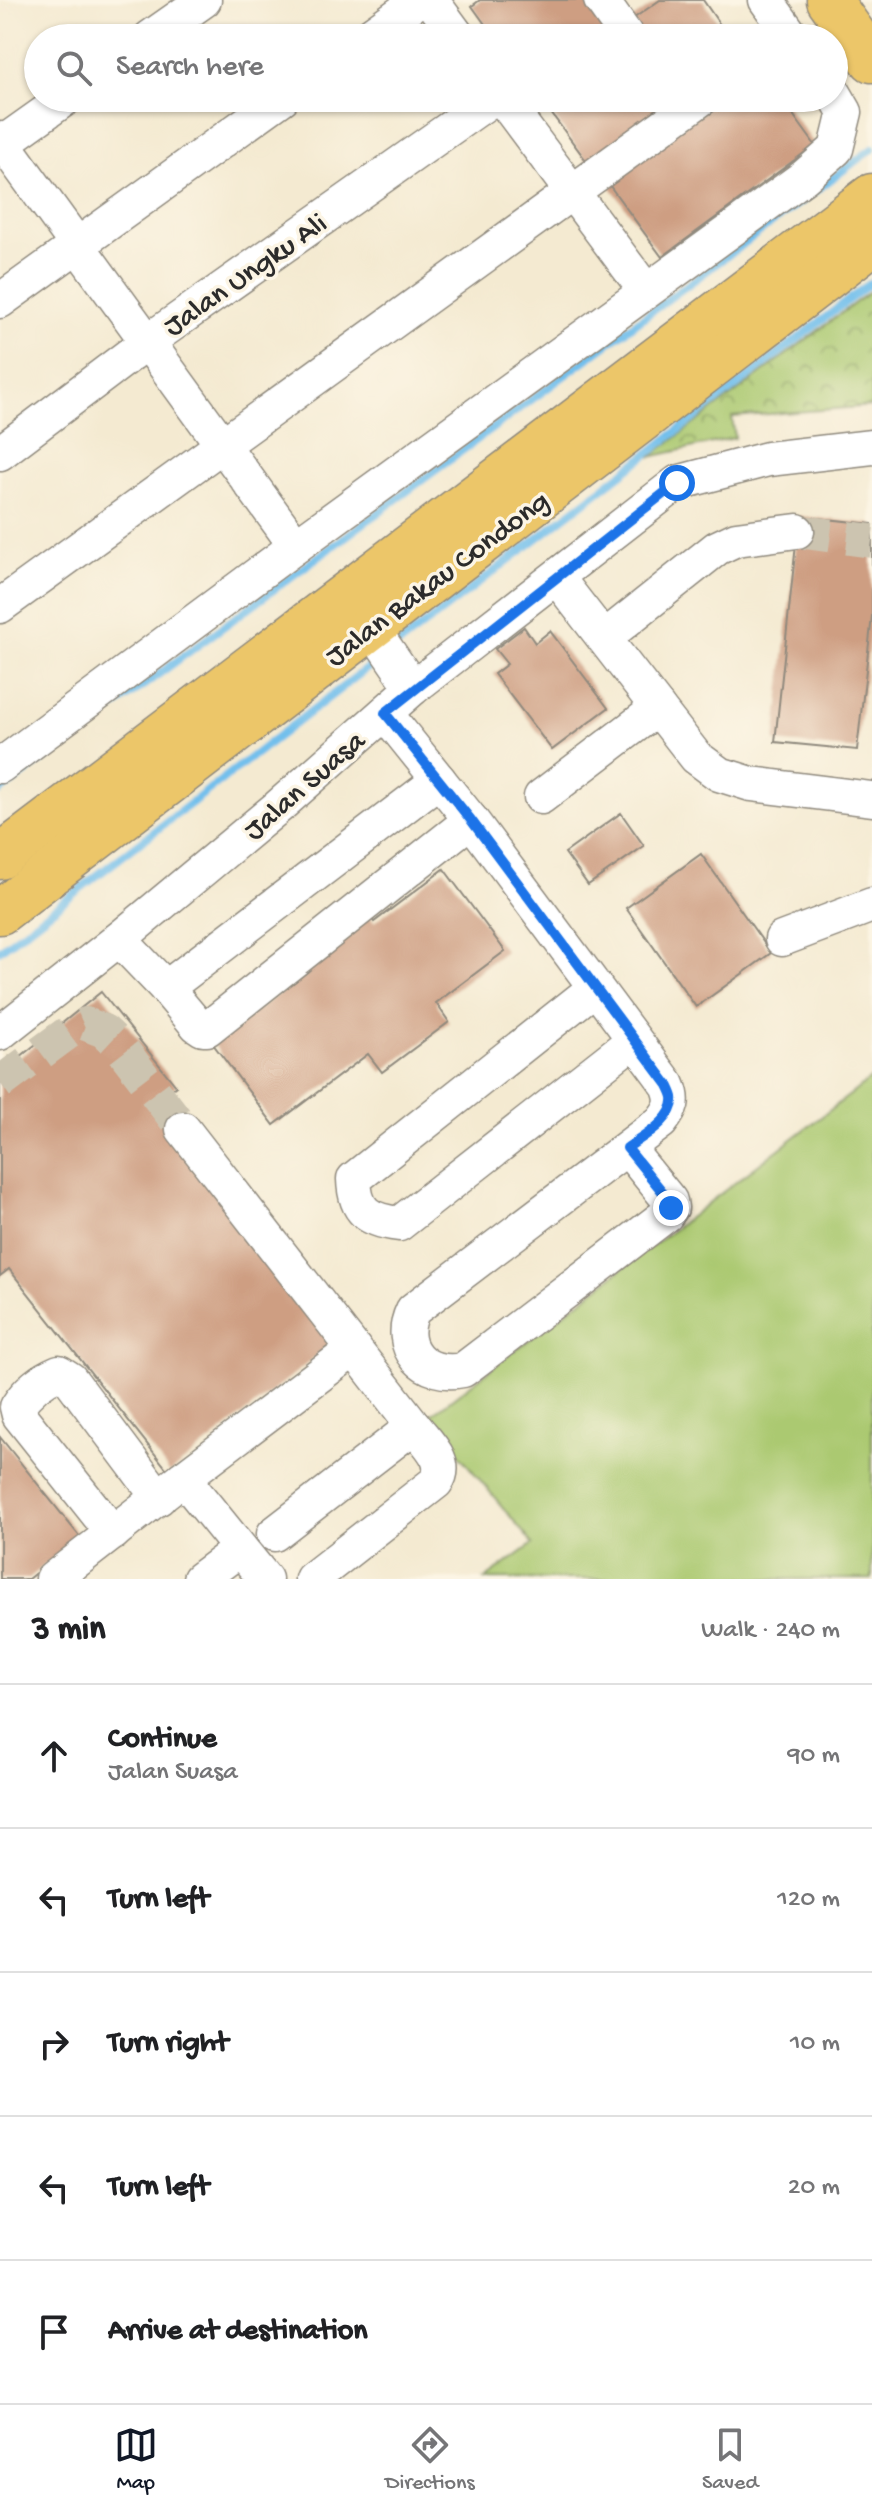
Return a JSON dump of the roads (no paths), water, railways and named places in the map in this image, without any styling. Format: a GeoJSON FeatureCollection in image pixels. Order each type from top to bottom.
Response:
{"type":"FeatureCollection","features":[{"type":"Feature","properties":{"kind":"main road"},"geometry":{"type":"LineString","coordinates":[[829,0],[846,24]]}},
{"type":"Feature","properties":{"kind":"main road"},"geometry":{"type":"LineString","coordinates":[[848,27],[872,60]]}},
{"type":"Feature","properties":{"kind":"main road","name":"Jalan Bakau Condong"},"geometry":{"type":"LineString","coordinates":[[0,857],[872,196]]}},
{"type":"Feature","properties":{"kind":"main road","name":"Jalan Bakau Condong"},"geometry":{"type":"LineString","coordinates":[[0,912],[392,657],[872,243]]}},
{"type":"Feature","properties":{"kind":"street"},"geometry":{"type":"LineString","coordinates":[[170,24],[204,0]]}},
{"type":"Feature","properties":{"kind":"street"},"geometry":{"type":"LineString","coordinates":[[386,24],[419,0]]}},
{"type":"Feature","properties":{"kind":"street"},"geometry":{"type":"LineString","coordinates":[[431,0],[449,24]]}},
{"type":"Feature","properties":{"kind":"street"},"geometry":{"type":"LineString","coordinates":[[601,0],[618,24]]}},
{"type":"Feature","properties":{"kind":"street"},"geometry":{"type":"LineString","coordinates":[[766,0],[781,24]]}},
{"type":"Feature","properties":{"kind":"street"},"geometry":{"type":"LineString","coordinates":[[45,112],[1,142],[296,546]]}},
{"type":"Feature","properties":{"kind":"street"},"geometry":{"type":"LineString","coordinates":[[0,301],[262,112]]}},
{"type":"Feature","properties":{"kind":"street","name":"Jalan Ungku Ali"},"geometry":{"type":"LineString","coordinates":[[0,453],[147,342],[473,112]]}},
{"type":"Feature","properties":{"kind":"street"},"geometry":{"type":"LineString","coordinates":[[512,112],[646,291]]}},
{"type":"Feature","properties":{"kind":"street"},"geometry":{"type":"LineString","coordinates":[[0,606],[571,192],[673,112]]}},
{"type":"Feature","properties":{"kind":"street"},"geometry":{"type":"LineString","coordinates":[[0,766],[296,546],[804,177],[836,149],[845,112]]}},
{"type":"Feature","properties":{"kind":"street","name":"Jalan Suasa"},"geometry":{"type":"LineString","coordinates":[[9,1039],[119,939],[385,713],[392,657],[557,578],[677,483],[768,459],[872,447]]}},
{"type":"Feature","properties":{"kind":"street"},"geometry":{"type":"LineString","coordinates":[[604,638],[717,548],[736,539],[797,531]]}},
{"type":"Feature","properties":{"kind":"street"},"geometry":{"type":"LineString","coordinates":[[557,578],[696,757],[719,774],[751,784],[872,799]]}},
{"type":"Feature","properties":{"kind":"street"},"geometry":{"type":"LineString","coordinates":[[541,797],[658,708]]}},
{"type":"Feature","properties":{"kind":"street"},"geometry":{"type":"LineString","coordinates":[[385,713],[471,820],[668,1085],[673,1097],[671,1110],[661,1122],[413,1310],[408,1320],[407,1334],[410,1347],[420,1361],[440,1372],[463,1370],[666,1215],[671,1208],[670,1201],[627,1148]]}},
{"type":"Feature","properties":{"kind":"street"},"geometry":{"type":"LineString","coordinates":[[166,988],[439,780]]}},
{"type":"Feature","properties":{"kind":"street"},"geometry":{"type":"LineString","coordinates":[[119,939],[197,1025],[207,1029],[471,820]]}},
{"type":"Feature","properties":{"kind":"street"},"geometry":{"type":"LineString","coordinates":[[782,939],[872,905]]}},
{"type":"Feature","properties":{"kind":"street"},"geometry":{"type":"LineString","coordinates":[[595,988],[354,1179],[354,1195],[360,1208],[375,1221],[399,1224],[634,1040]]}},
{"type":"Feature","properties":{"kind":"street"},"geometry":{"type":"LineString","coordinates":[[183,1129],[441,1465],[441,1474],[436,1482],[312,1579]]}},
{"type":"Feature","properties":{"kind":"street"},"geometry":{"type":"LineString","coordinates":[[53,1579],[354,1349]]}},
{"type":"Feature","properties":{"kind":"street"},"geometry":{"type":"LineString","coordinates":[[113,1533],[19,1415],[17,1407],[23,1397],[47,1377],[59,1372],[70,1379],[171,1488],[240,1549],[265,1579]]}},
{"type":"Feature","properties":{"kind":"street"},"geometry":{"type":"LineString","coordinates":[[274,1534],[414,1426]]}},
{"type":"Feature","properties":{"kind":"street"},"geometry":{"type":"LineString","coordinates":[[200,1579],[240,1549]]}},
{"type":"Feature","properties":{"kind":"waterway"},"geometry":{"type":"LineString","coordinates":[[0,791],[872,149]]}},
{"type":"Feature","properties":{"kind":"waterway"},"geometry":{"type":"LineString","coordinates":[[394,648],[872,282]]}},
{"type":"Feature","properties":{"kind":"waterway"},"geometry":{"type":"LineString","coordinates":[[0,950],[383,656]]}},
{"type":"Feature","properties":{"kind":"tunnel"},"geometry":{"type":"LineString","coordinates":[[797,531],[872,541]]}},
{"type":"Feature","properties":{"kind":"tunnel"},"geometry":{"type":"LineString","coordinates":[[0,1083],[70,1031],[86,1024],[104,1031],[118,1044],[183,1129]]}}]}
